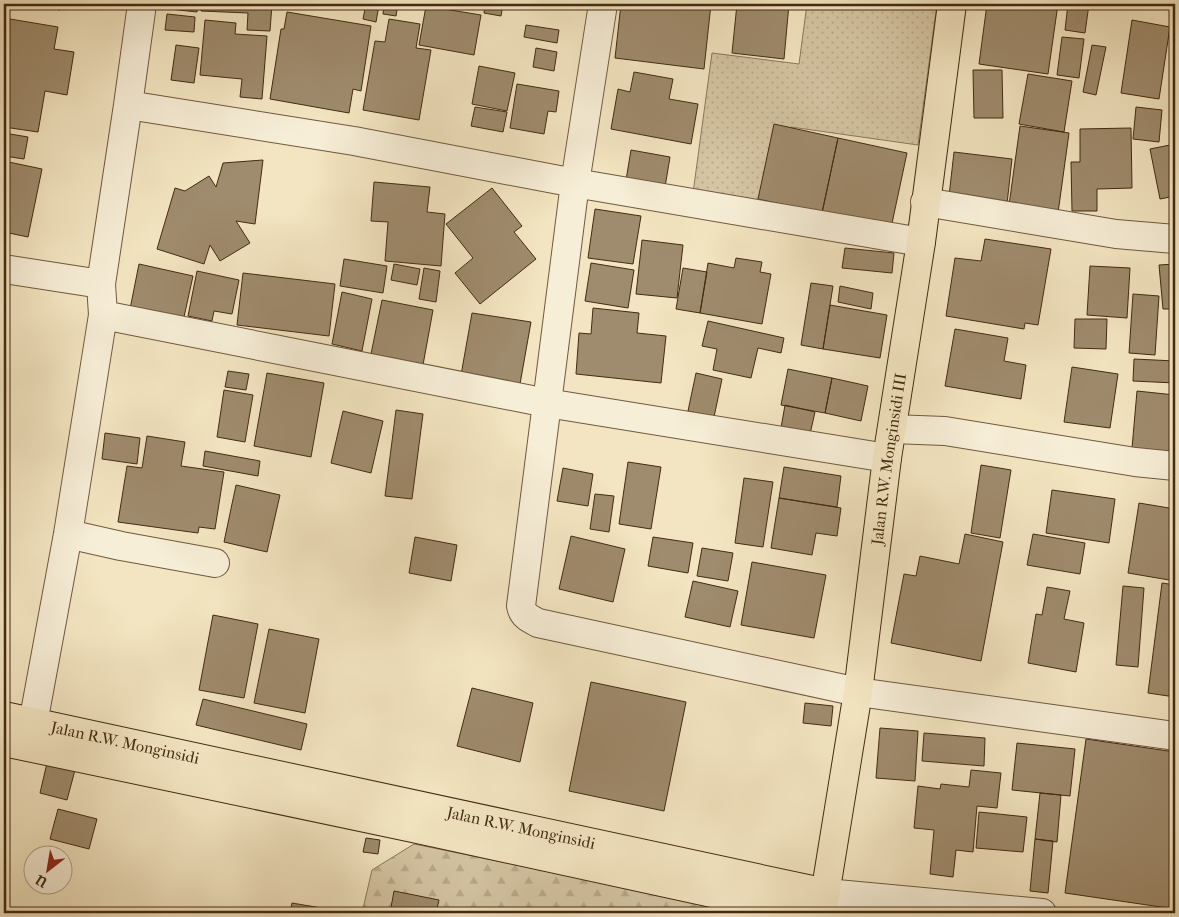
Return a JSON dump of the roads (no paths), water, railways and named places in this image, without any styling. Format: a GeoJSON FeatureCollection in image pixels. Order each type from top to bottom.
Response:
{"type":"FeatureCollection","features":[{"type":"Feature","properties":{"kind":"main road","name":"Jalan R.W. Monginsidi III"},"geometry":{"type":"LineString","coordinates":[[824,903],[858,692],[887,458],[921,242],[952,4]]}},
{"type":"Feature","properties":{"kind":"main road","name":"Jalan R.W. Monginsidi"},"geometry":{"type":"LineString","coordinates":[[4,716],[21,738],[416,816],[824,903]]}},
{"type":"Feature","properties":{"kind":"main road","name":"Jalan R.W. Monginsidi"},"geometry":{"type":"LineString","coordinates":[[416,816],[804,913]]}},
{"type":"Feature","properties":{"kind":"street"},"geometry":{"type":"LineString","coordinates":[[21,738],[68,534],[103,315],[101,284],[142,4]]}},
{"type":"Feature","properties":{"kind":"street"},"geometry":{"type":"LineString","coordinates":[[604,4],[575,183],[521,606],[522,612],[538,623],[858,692],[1175,736]]}},
{"type":"Feature","properties":{"kind":"street"},"geometry":{"type":"LineString","coordinates":[[128,105],[354,142],[575,183],[921,242]]}},
{"type":"Feature","properties":{"kind":"street"},"geometry":{"type":"LineString","coordinates":[[925,202],[1116,234],[1175,239]]}},
{"type":"Feature","properties":{"kind":"street"},"geometry":{"type":"LineString","coordinates":[[4,269],[101,284]]}},
{"type":"Feature","properties":{"kind":"street"},"geometry":{"type":"LineString","coordinates":[[103,315],[547,403],[887,458]]}},
{"type":"Feature","properties":{"kind":"street"},"geometry":{"type":"LineString","coordinates":[[892,429],[944,431],[1135,462],[1175,466]]}},
{"type":"Feature","properties":{"kind":"street"},"geometry":{"type":"LineString","coordinates":[[68,534],[121,546],[215,563]]}},
{"type":"Feature","properties":{"kind":"street","name":"Jalan R.W. Monginsidi"},"geometry":{"type":"LineString","coordinates":[[824,903],[1042,913]]}}]}
